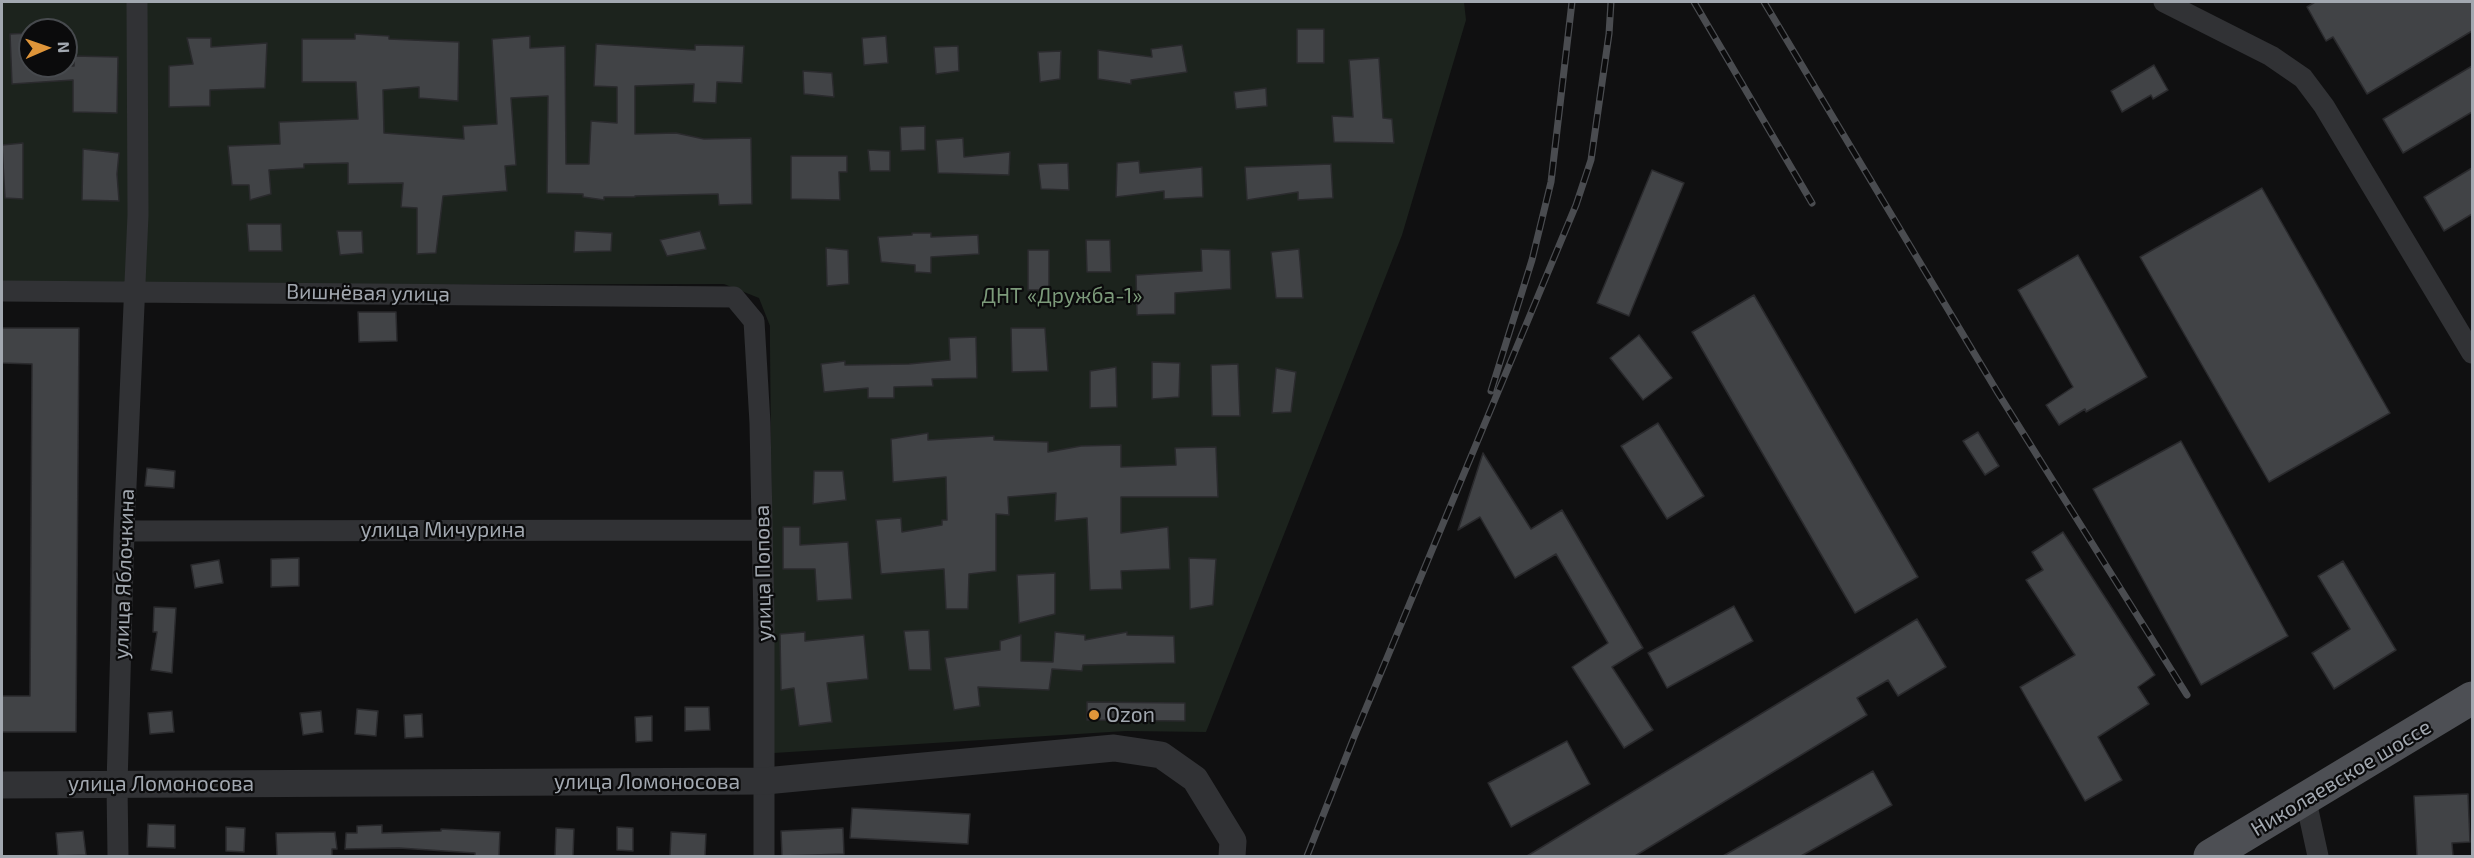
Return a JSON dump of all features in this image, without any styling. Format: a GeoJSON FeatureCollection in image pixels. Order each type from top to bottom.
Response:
{"type":"FeatureCollection","features":[{"type":"Feature","properties":{"kind":"main road","name":"Николаевское шоссе"},"geometry":{"type":"LineString","coordinates":[[2210,856],[2306,801],[2472,698]]}},
{"type":"Feature","properties":{"kind":"street","name":"улица Яблочкина"},"geometry":{"type":"LineString","coordinates":[[118,856],[117,785],[124,531],[138,215],[137,2]]}},
{"type":"Feature","properties":{"kind":"street"},"geometry":{"type":"LineString","coordinates":[[2164,2],[2271,56],[2302,78],[2324,106],[2472,353]]}},
{"type":"Feature","properties":{"kind":"street","name":"Вишнёвая улица"},"geometry":{"type":"LineString","coordinates":[[2,291],[734,297]]}},
{"type":"Feature","properties":{"kind":"street","name":"улица Попова"},"geometry":{"type":"LineString","coordinates":[[734,297],[754,321],[760,423],[764,856]]}},
{"type":"Feature","properties":{"kind":"street","name":"улица Мичурина"},"geometry":{"type":"LineString","coordinates":[[124,531],[762,530]]}},
{"type":"Feature","properties":{"kind":"street","name":"улица Ломоносова"},"geometry":{"type":"LineString","coordinates":[[2,785],[765,781],[1113,748],[1161,755],[1195,779],[1233,841],[1232,856]]}},
{"type":"Feature","properties":{"kind":"street"},"geometry":{"type":"LineString","coordinates":[[2306,801],[2318,856]]}},
{"type":"Feature","properties":{"kind":"green space","name":"ДНТ «Дружба-1»"},"geometry":{"type":"Polygon","coordinates":[[[2,2],[1464,2],[1466,20],[1402,235],[1206,732],[1126,731],[774,753],[770,326],[759,298],[724,284],[2,285],[2,2]]]}},
{"type":"Feature","properties":{"kind":"building"},"geometry":{"type":"Polygon","coordinates":[[[2315,2],[2472,2],[2472,31],[2367,94],[2333,37],[2326,41],[2307,7],[2315,2]]]}},
{"type":"Feature","properties":{"kind":"building"},"geometry":{"type":"Polygon","coordinates":[[[1297,29],[1324,29],[1324,63],[1297,63],[1297,29]]]}},
{"type":"Feature","properties":{"kind":"building"},"geometry":{"type":"Polygon","coordinates":[[[10,34],[18,34],[18,78],[78,78],[78,56],[118,57],[117,113],[73,112],[73,80],[12,84],[10,34]]]}},
{"type":"Feature","properties":{"kind":"building"},"geometry":{"type":"Polygon","coordinates":[[[355,34],[389,36],[389,39],[459,42],[458,101],[419,98],[419,87],[383,90],[384,133],[464,139],[463,126],[497,124],[492,39],[530,36],[530,48],[565,46],[566,164],[589,164],[591,121],[617,123],[617,87],[594,86],[596,44],[695,50],[695,45],[744,46],[742,83],[717,82],[716,103],[693,102],[694,84],[635,86],[635,134],[676,133],[704,139],[751,138],[752,204],[719,205],[718,194],[604,197],[604,200],[583,197],[583,194],[547,193],[548,96],[511,98],[516,165],[505,166],[507,191],[443,196],[436,253],[417,254],[417,208],[401,207],[403,183],[348,184],[348,163],[304,164],[304,168],[269,170],[271,194],[250,200],[249,185],[232,185],[228,146],[280,144],[279,122],[358,119],[356,82],[302,82],[302,39],[355,39],[355,34]]]}},
{"type":"Feature","properties":{"kind":"building"},"geometry":{"type":"Polygon","coordinates":[[[886,36],[888,63],[864,65],[862,38],[886,36]]]}},
{"type":"Feature","properties":{"kind":"building"},"geometry":{"type":"Polygon","coordinates":[[[187,38],[211,38],[211,47],[267,43],[265,88],[210,90],[210,106],[169,107],[169,66],[193,64],[187,38]]]}},
{"type":"Feature","properties":{"kind":"building"},"geometry":{"type":"Polygon","coordinates":[[[1182,45],[1187,72],[1131,80],[1131,84],[1098,79],[1098,50],[1152,57],[1151,49],[1182,45]]]}},
{"type":"Feature","properties":{"kind":"building"},"geometry":{"type":"Polygon","coordinates":[[[958,46],[959,71],[936,74],[934,47],[958,46]]]}},
{"type":"Feature","properties":{"kind":"building"},"geometry":{"type":"Polygon","coordinates":[[[1061,51],[1060,79],[1040,82],[1038,52],[1061,51]]]}},
{"type":"Feature","properties":{"kind":"building"},"geometry":{"type":"Polygon","coordinates":[[[1379,58],[1383,118],[1392,119],[1394,143],[1334,142],[1332,116],[1353,117],[1349,60],[1379,58]]]}},
{"type":"Feature","properties":{"kind":"building"},"geometry":{"type":"Polygon","coordinates":[[[2154,65],[2168,90],[2153,99],[2151,95],[2122,112],[2111,91],[2154,65]]]}},
{"type":"Feature","properties":{"kind":"building"},"geometry":{"type":"Polygon","coordinates":[[[2472,66],[2472,112],[2403,153],[2383,119],[2472,66]]]}},
{"type":"Feature","properties":{"kind":"building"},"geometry":{"type":"Polygon","coordinates":[[[803,71],[832,73],[834,97],[804,94],[803,71]]]}},
{"type":"Feature","properties":{"kind":"building"},"geometry":{"type":"Polygon","coordinates":[[[1266,88],[1267,106],[1236,109],[1234,92],[1266,88]]]}},
{"type":"Feature","properties":{"kind":"building"},"geometry":{"type":"Polygon","coordinates":[[[925,126],[925,150],[901,151],[900,127],[925,126]]]}},
{"type":"Feature","properties":{"kind":"building"},"geometry":{"type":"Polygon","coordinates":[[[963,138],[964,157],[1010,152],[1009,175],[938,173],[936,140],[963,138]]]}},
{"type":"Feature","properties":{"kind":"building"},"geometry":{"type":"Polygon","coordinates":[[[23,143],[23,199],[5,198],[2,145],[23,143]]]}},
{"type":"Feature","properties":{"kind":"building"},"geometry":{"type":"Polygon","coordinates":[[[83,149],[119,153],[117,174],[119,201],[82,200],[83,149]]]}},
{"type":"Feature","properties":{"kind":"building"},"geometry":{"type":"Polygon","coordinates":[[[868,150],[890,151],[890,171],[870,171],[868,150]]]}},
{"type":"Feature","properties":{"kind":"building"},"geometry":{"type":"Polygon","coordinates":[[[791,156],[847,156],[847,172],[839,172],[840,200],[791,199],[791,156]]]}},
{"type":"Feature","properties":{"kind":"building"},"geometry":{"type":"Polygon","coordinates":[[[1139,161],[1140,173],[1202,167],[1203,197],[1164,199],[1164,191],[1116,197],[1117,163],[1139,161]]]}},
{"type":"Feature","properties":{"kind":"building"},"geometry":{"type":"Polygon","coordinates":[[[1068,163],[1069,190],[1041,189],[1038,164],[1068,163]]]}},
{"type":"Feature","properties":{"kind":"building"},"geometry":{"type":"Polygon","coordinates":[[[1331,164],[1333,198],[1298,200],[1298,192],[1247,200],[1245,167],[1331,164]]]}},
{"type":"Feature","properties":{"kind":"building"},"geometry":{"type":"Polygon","coordinates":[[[2472,168],[2472,214],[2444,231],[2424,197],[2472,168]]]}},
{"type":"Feature","properties":{"kind":"building"},"geometry":{"type":"Polygon","coordinates":[[[1652,170],[1684,183],[1629,316],[1597,303],[1652,170]]]}},
{"type":"Feature","properties":{"kind":"building"},"geometry":{"type":"Polygon","coordinates":[[[2262,188],[2390,413],[2269,482],[2140,257],[2262,188]]]}},
{"type":"Feature","properties":{"kind":"building"},"geometry":{"type":"Polygon","coordinates":[[[247,224],[281,224],[282,251],[249,251],[247,224]]]}},
{"type":"Feature","properties":{"kind":"building"},"geometry":{"type":"Polygon","coordinates":[[[337,231],[362,231],[363,253],[340,255],[337,231]]]}},
{"type":"Feature","properties":{"kind":"building"},"geometry":{"type":"Polygon","coordinates":[[[575,231],[612,233],[611,251],[574,252],[575,231]]]}},
{"type":"Feature","properties":{"kind":"building"},"geometry":{"type":"Polygon","coordinates":[[[700,231],[706,249],[667,256],[660,240],[700,231]]]}},
{"type":"Feature","properties":{"kind":"building"},"geometry":{"type":"Polygon","coordinates":[[[912,233],[931,233],[931,237],[978,235],[979,254],[931,257],[931,273],[915,272],[915,265],[881,262],[878,237],[912,235],[912,233]]]}},
{"type":"Feature","properties":{"kind":"building"},"geometry":{"type":"Polygon","coordinates":[[[1086,240],[1110,240],[1111,272],[1087,272],[1086,240]]]}},
{"type":"Feature","properties":{"kind":"building"},"geometry":{"type":"Polygon","coordinates":[[[826,248],[848,250],[849,284],[827,286],[826,248]]]}},
{"type":"Feature","properties":{"kind":"building"},"geometry":{"type":"Polygon","coordinates":[[[1201,249],[1230,250],[1231,289],[1175,293],[1175,314],[1137,315],[1136,275],[1202,271],[1201,249]]]}},
{"type":"Feature","properties":{"kind":"building"},"geometry":{"type":"Polygon","coordinates":[[[1299,249],[1303,298],[1276,298],[1271,252],[1299,249]]]}},
{"type":"Feature","properties":{"kind":"building"},"geometry":{"type":"Polygon","coordinates":[[[1028,250],[1049,250],[1049,290],[1028,290],[1028,250]]]}},
{"type":"Feature","properties":{"kind":"building"},"geometry":{"type":"Polygon","coordinates":[[[2078,255],[2147,377],[2059,425],[2046,405],[2073,387],[2018,290],[2078,255]]]}},
{"type":"Feature","properties":{"kind":"building"},"geometry":{"type":"Polygon","coordinates":[[[1754,295],[1918,577],[1855,613],[1692,332],[1754,295]]]}},
{"type":"Feature","properties":{"kind":"building"},"geometry":{"type":"Polygon","coordinates":[[[358,312],[396,312],[397,341],[359,342],[358,312]]]}},
{"type":"Feature","properties":{"kind":"building"},"geometry":{"type":"Polygon","coordinates":[[[2,328],[79,328],[76,732],[2,732],[2,696],[30,696],[32,364],[2,363],[2,328]]]}},
{"type":"Feature","properties":{"kind":"building"},"geometry":{"type":"Polygon","coordinates":[[[1011,328],[1045,328],[1048,371],[1012,372],[1011,328]]]}},
{"type":"Feature","properties":{"kind":"building"},"geometry":{"type":"Polygon","coordinates":[[[1639,335],[1672,378],[1643,400],[1610,358],[1639,335]]]}},
{"type":"Feature","properties":{"kind":"building"},"geometry":{"type":"Polygon","coordinates":[[[976,337],[977,378],[932,379],[933,386],[894,387],[894,398],[868,398],[868,388],[824,392],[821,364],[845,361],[845,365],[909,364],[950,360],[949,338],[976,337]]]}},
{"type":"Feature","properties":{"kind":"building"},"geometry":{"type":"Polygon","coordinates":[[[1152,362],[1180,363],[1179,397],[1152,399],[1152,362]]]}},
{"type":"Feature","properties":{"kind":"building"},"geometry":{"type":"Polygon","coordinates":[[[1238,364],[1240,416],[1212,416],[1211,365],[1238,364]]]}},
{"type":"Feature","properties":{"kind":"building"},"geometry":{"type":"Polygon","coordinates":[[[1116,367],[1117,407],[1090,408],[1090,371],[1116,367]]]}},
{"type":"Feature","properties":{"kind":"building"},"geometry":{"type":"Polygon","coordinates":[[[1276,368],[1296,372],[1291,412],[1272,413],[1276,368]]]}},
{"type":"Feature","properties":{"kind":"building"},"geometry":{"type":"Polygon","coordinates":[[[1658,423],[1704,496],[1667,519],[1621,446],[1658,423]]]}},
{"type":"Feature","properties":{"kind":"building"},"geometry":{"type":"Polygon","coordinates":[[[1978,432],[1999,466],[1985,475],[1963,441],[1978,432]]]}},
{"type":"Feature","properties":{"kind":"building"},"geometry":{"type":"Polygon","coordinates":[[[928,433],[928,440],[994,436],[994,440],[1048,442],[1048,452],[1081,446],[1121,445],[1121,467],[1176,465],[1175,448],[1216,447],[1218,497],[1121,497],[1121,533],[1168,527],[1170,569],[1121,571],[1122,589],[1090,590],[1087,518],[1055,521],[1056,493],[1008,497],[1009,515],[996,514],[996,571],[969,574],[968,609],[946,609],[944,569],[881,574],[876,520],[901,518],[902,532],[942,525],[942,520],[947,520],[946,477],[893,482],[891,439],[928,433]]]}},
{"type":"Feature","properties":{"kind":"building"},"geometry":{"type":"Polygon","coordinates":[[[2181,441],[2288,636],[2201,685],[2093,489],[2181,441]]]}},
{"type":"Feature","properties":{"kind":"building"},"geometry":{"type":"Polygon","coordinates":[[[1483,453],[1531,529],[1562,510],[1643,648],[1612,667],[1653,730],[1624,748],[1572,667],[1608,643],[1556,554],[1515,578],[1480,517],[1458,530],[1483,453]]]}},
{"type":"Feature","properties":{"kind":"building"},"geometry":{"type":"Polygon","coordinates":[[[147,468],[175,471],[174,488],[145,486],[147,468]]]}},
{"type":"Feature","properties":{"kind":"building"},"geometry":{"type":"Polygon","coordinates":[[[814,471],[843,471],[846,500],[813,504],[814,471]]]}},
{"type":"Feature","properties":{"kind":"building"},"geometry":{"type":"Polygon","coordinates":[[[783,527],[800,527],[800,545],[848,542],[852,599],[817,601],[815,569],[783,569],[783,527]]]}},
{"type":"Feature","properties":{"kind":"building"},"geometry":{"type":"Polygon","coordinates":[[[2063,532],[2155,675],[2138,687],[2149,704],[2098,737],[2122,780],[2085,801],[2020,687],[2075,655],[2026,580],[2043,570],[2032,552],[2063,532]]]}},
{"type":"Feature","properties":{"kind":"building"},"geometry":{"type":"Polygon","coordinates":[[[299,558],[299,586],[271,587],[271,559],[299,558]]]}},
{"type":"Feature","properties":{"kind":"building"},"geometry":{"type":"Polygon","coordinates":[[[1189,558],[1216,559],[1213,605],[1190,609],[1189,558]]]}},
{"type":"Feature","properties":{"kind":"building"},"geometry":{"type":"Polygon","coordinates":[[[219,560],[223,583],[195,588],[191,565],[219,560]]]}},
{"type":"Feature","properties":{"kind":"building"},"geometry":{"type":"Polygon","coordinates":[[[2343,561],[2396,650],[2334,689],[2312,653],[2350,629],[2318,576],[2343,561]]]}},
{"type":"Feature","properties":{"kind":"building"},"geometry":{"type":"Polygon","coordinates":[[[1055,573],[1055,614],[1019,623],[1017,575],[1055,573]]]}},
{"type":"Feature","properties":{"kind":"building"},"geometry":{"type":"Polygon","coordinates":[[[1734,606],[1753,641],[1667,688],[1648,653],[1734,606]]]}},
{"type":"Feature","properties":{"kind":"building"},"geometry":{"type":"Polygon","coordinates":[[[154,607],[176,608],[172,673],[151,670],[157,632],[153,632],[154,607]]]}},
{"type":"Feature","properties":{"kind":"building"},"geometry":{"type":"Polygon","coordinates":[[[1917,619],[1946,667],[1898,696],[1888,680],[1857,698],[1867,715],[1635,856],[1527,856],[1917,619]]]}},
{"type":"Feature","properties":{"kind":"building"},"geometry":{"type":"Polygon","coordinates":[[[929,630],[931,670],[909,670],[904,631],[929,630]]]}},
{"type":"Feature","properties":{"kind":"building"},"geometry":{"type":"Polygon","coordinates":[[[805,632],[805,641],[864,635],[868,679],[827,683],[832,722],[799,726],[794,688],[781,690],[780,634],[805,632]]]}},
{"type":"Feature","properties":{"kind":"building"},"geometry":{"type":"Polygon","coordinates":[[[1055,632],[1085,635],[1085,640],[1127,632],[1127,635],[1174,636],[1175,663],[1083,665],[1082,671],[1052,669],[1049,690],[978,687],[980,706],[954,710],[945,658],[1000,650],[1000,641],[1021,635],[1021,661],[1053,662],[1055,632]]]}},
{"type":"Feature","properties":{"kind":"building"},"geometry":{"type":"Polygon","coordinates":[[[1087,702],[1185,703],[1185,721],[1087,720],[1087,702]]]}},
{"type":"Feature","properties":{"kind":"building"},"geometry":{"type":"Polygon","coordinates":[[[685,707],[709,707],[710,730],[685,731],[685,707]]]}},
{"type":"Feature","properties":{"kind":"building"},"geometry":{"type":"Polygon","coordinates":[[[357,709],[378,711],[376,736],[355,734],[357,709]]]}},
{"type":"Feature","properties":{"kind":"building"},"geometry":{"type":"Polygon","coordinates":[[[172,711],[174,732],[150,734],[148,713],[172,711]]]}},
{"type":"Feature","properties":{"kind":"building"},"geometry":{"type":"Polygon","coordinates":[[[321,711],[323,732],[303,735],[300,713],[321,711]]]}},
{"type":"Feature","properties":{"kind":"building"},"geometry":{"type":"Polygon","coordinates":[[[422,714],[423,737],[405,738],[404,715],[422,714]]]}},
{"type":"Feature","properties":{"kind":"building"},"geometry":{"type":"Polygon","coordinates":[[[652,716],[652,741],[636,742],[635,717],[652,716]]]}},
{"type":"Feature","properties":{"kind":"building"},"geometry":{"type":"Polygon","coordinates":[[[1567,741],[1590,784],[1511,827],[1488,783],[1567,741]]]}},
{"type":"Feature","properties":{"kind":"building"},"geometry":{"type":"Polygon","coordinates":[[[1873,771],[1892,805],[1801,856],[1723,856],[1873,771]]]}},
{"type":"Feature","properties":{"kind":"building"},"geometry":{"type":"Polygon","coordinates":[[[2468,794],[2470,842],[2452,843],[2453,856],[2417,856],[2414,796],[2468,794]]]}},
{"type":"Feature","properties":{"kind":"building"},"geometry":{"type":"Polygon","coordinates":[[[852,808],[970,814],[968,844],[850,838],[852,808]]]}},
{"type":"Feature","properties":{"kind":"building"},"geometry":{"type":"Polygon","coordinates":[[[148,824],[175,825],[175,848],[147,847],[148,824]]]}},
{"type":"Feature","properties":{"kind":"building"},"geometry":{"type":"Polygon","coordinates":[[[382,825],[382,833],[441,831],[441,829],[500,832],[499,856],[475,856],[475,853],[399,848],[345,849],[346,833],[357,833],[357,826],[382,825]]]}},
{"type":"Feature","properties":{"kind":"building"},"geometry":{"type":"Polygon","coordinates":[[[226,827],[245,828],[244,852],[226,851],[226,827]]]}},
{"type":"Feature","properties":{"kind":"building"},"geometry":{"type":"Polygon","coordinates":[[[617,827],[633,828],[633,851],[617,850],[617,827]]]}},
{"type":"Feature","properties":{"kind":"building"},"geometry":{"type":"Polygon","coordinates":[[[556,828],[574,829],[573,856],[555,856],[556,828]]]}},
{"type":"Feature","properties":{"kind":"building"},"geometry":{"type":"Polygon","coordinates":[[[843,828],[844,854],[782,856],[781,831],[843,828]]]}},
{"type":"Feature","properties":{"kind":"building"},"geometry":{"type":"Polygon","coordinates":[[[83,831],[86,855],[58,856],[56,833],[83,831]]]}},
{"type":"Feature","properties":{"kind":"building"},"geometry":{"type":"Polygon","coordinates":[[[335,832],[337,849],[332,849],[332,856],[277,856],[276,833],[335,832]]]}},
{"type":"Feature","properties":{"kind":"building"},"geometry":{"type":"Polygon","coordinates":[[[671,832],[706,834],[705,856],[670,856],[671,832]]]}},
{"type":"Feature","properties":{"kind":"railway"},"geometry":{"type":"LineString","coordinates":[[1491,391],[1532,260],[1551,182],[1572,2]]}},
{"type":"Feature","properties":{"kind":"railway"},"geometry":{"type":"LineString","coordinates":[[1307,856],[1354,737],[1576,205],[1591,160],[1609,34],[1611,2]]}},
{"type":"Feature","properties":{"kind":"railway"},"geometry":{"type":"LineString","coordinates":[[1694,2],[1812,203]]}},
{"type":"Feature","properties":{"kind":"railway"},"geometry":{"type":"LineString","coordinates":[[1764,2],[1998,393],[2187,695]]}},
{"type":"Feature","properties":{"kind":"place","name":"Ozon"},"geometry":{"type":"Point","coordinates":[1094,715]}}]}
